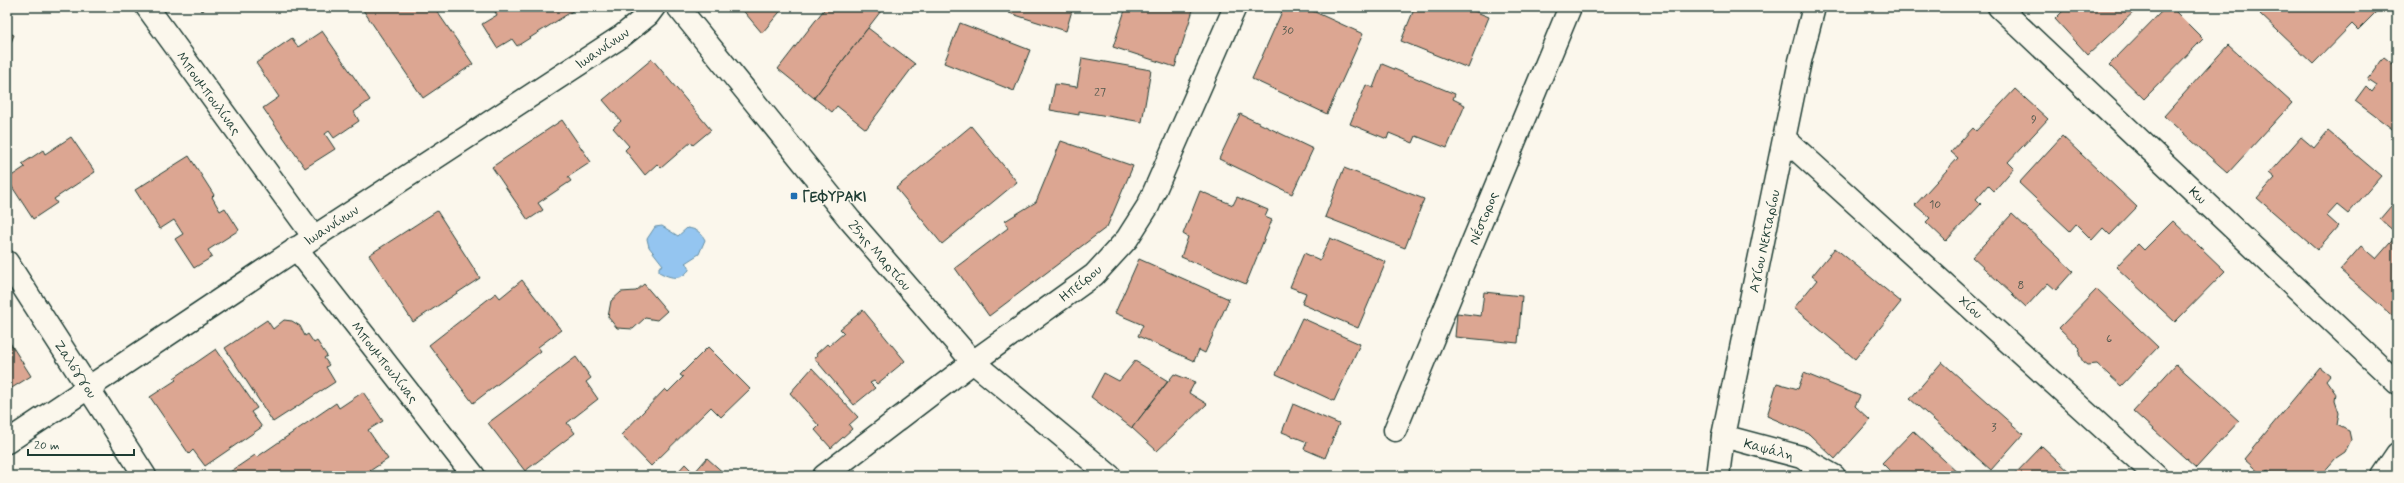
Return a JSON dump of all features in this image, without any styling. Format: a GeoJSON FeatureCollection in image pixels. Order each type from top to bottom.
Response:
{"type":"FeatureCollection","features":[{"type":"Feature","properties":{"kind":"street","name":"Μπουμπουλίνας"},"geometry":{"type":"LineString","coordinates":[[147,7],[305,242],[474,476]]}},
{"type":"Feature","properties":{"kind":"street","name":"Ιωαννίνων"},"geometry":{"type":"LineString","coordinates":[[7,442],[88,386],[305,242],[622,36],[648,15],[654,7]]}},
{"type":"Feature","properties":{"kind":"street","name":"25ης Μαρτίου"},"geometry":{"type":"LineString","coordinates":[[678,7],[850,220],[973,362],[1110,476]]}},
{"type":"Feature","properties":{"kind":"street","name":"Ηπείρου"},"geometry":{"type":"LineString","coordinates":[[824,476],[973,362],[1094,275],[1127,239],[1148,206],[1235,7]]}},
{"type":"Feature","properties":{"kind":"street","name":"Νέστορος"},"geometry":{"type":"LineString","coordinates":[[1395,430],[1570,7]]}},
{"type":"Feature","properties":{"kind":"street","name":"Αγίου Νεκταρίου"},"geometry":{"type":"LineString","coordinates":[[1718,476],[1723,436],[1800,61],[1814,7]]}},
{"type":"Feature","properties":{"kind":"street","name":"Κω"},"geometry":{"type":"LineString","coordinates":[[1999,7],[2397,383]]}},
{"type":"Feature","properties":{"kind":"street","name":"Χίου"},"geometry":{"type":"LineString","coordinates":[[1785,139],[2156,476]]}},
{"type":"Feature","properties":{"kind":"street","name":"Ζαλόγγου"},"geometry":{"type":"LineString","coordinates":[[7,262],[146,476]]}},
{"type":"Feature","properties":{"kind":"street","name":"Καψάλη"},"geometry":{"type":"LineString","coordinates":[[1723,436],[1801,457],[1834,476]]}},
{"type":"Feature","properties":{"kind":"street"},"geometry":{"type":"LineString","coordinates":[[2382,476],[2397,454]]}},
{"type":"Feature","properties":{"kind":"water"},"geometry":{"type":"Polygon","coordinates":[[[662,226],[678,236],[687,228],[693,229],[698,231],[705,240],[699,254],[685,263],[689,266],[689,270],[682,276],[671,277],[659,272],[659,267],[663,265],[649,247],[647,239],[655,227],[662,226]]]}},
{"type":"Feature","properties":{"kind":"building"},"geometry":{"type":"Polygon","coordinates":[[[199,7],[208,7],[202,11],[199,7]]]}},
{"type":"Feature","properties":{"kind":"building"},"geometry":{"type":"Polygon","coordinates":[[[368,7],[434,7],[473,64],[423,98],[363,10],[368,7]]]}},
{"type":"Feature","properties":{"kind":"building"},"geometry":{"type":"Polygon","coordinates":[[[492,7],[579,7],[517,46],[512,39],[497,48],[482,24],[497,15],[492,7]]]}},
{"type":"Feature","properties":{"kind":"building"},"geometry":{"type":"Polygon","coordinates":[[[740,7],[784,7],[762,33],[740,7]]]}},
{"type":"Feature","properties":{"kind":"building"},"geometry":{"type":"Polygon","coordinates":[[[826,7],[884,7],[814,98],[778,69],[826,7]]]}},
{"type":"Feature","properties":{"kind":"building"},"geometry":{"type":"Polygon","coordinates":[[[1011,7],[1073,7],[1066,31],[1009,13],[1011,7]]]}},
{"type":"Feature","properties":{"kind":"building"},"geometry":{"type":"Polygon","coordinates":[[[1126,7],[1194,7],[1175,67],[1113,47],[1126,7]]]}},
{"type":"Feature","properties":{"kind":"building"},"geometry":{"type":"Polygon","coordinates":[[[1284,7],[1304,7],[1363,34],[1327,114],[1252,79],[1284,7]]]}},
{"type":"Feature","properties":{"kind":"building"},"geometry":{"type":"Polygon","coordinates":[[[1415,7],[1464,7],[1489,17],[1468,68],[1401,41],[1415,7]]]}},
{"type":"Feature","properties":{"kind":"building"},"geometry":{"type":"Polygon","coordinates":[[[2067,7],[2139,7],[2088,55],[2055,19],[2067,7]]]}},
{"type":"Feature","properties":{"kind":"building"},"geometry":{"type":"Polygon","coordinates":[[[2166,7],[2171,7],[2203,39],[2144,99],[2109,65],[2166,7]]]}},
{"type":"Feature","properties":{"kind":"building"},"geometry":{"type":"Polygon","coordinates":[[[2267,7],[2381,7],[2358,30],[2352,24],[2313,64],[2260,14],[2267,7]]]}},
{"type":"Feature","properties":{"kind":"building"},"geometry":{"type":"Polygon","coordinates":[[[960,23],[1030,50],[1014,91],[944,63],[960,23]]]}},
{"type":"Feature","properties":{"kind":"building"},"geometry":{"type":"Polygon","coordinates":[[[868,28],[915,64],[866,129],[837,106],[832,112],[814,98],[868,28]]]}},
{"type":"Feature","properties":{"kind":"building"},"geometry":{"type":"Polygon","coordinates":[[[322,31],[370,100],[354,112],[359,121],[334,138],[329,131],[325,134],[335,149],[305,168],[263,108],[279,97],[256,63],[292,38],[298,47],[322,31]]]}},
{"type":"Feature","properties":{"kind":"building"},"geometry":{"type":"Polygon","coordinates":[[[7,32],[14,35],[7,52],[7,32]]]}},
{"type":"Feature","properties":{"kind":"building"},"geometry":{"type":"Polygon","coordinates":[[[2228,45],[2292,103],[2228,173],[2164,116],[2228,45]]]}},
{"type":"Feature","properties":{"kind":"building"},"geometry":{"type":"Polygon","coordinates":[[[2384,57],[2393,64],[2397,59],[2397,128],[2395,131],[2355,101],[2366,86],[2372,92],[2377,85],[2368,79],[2384,57]]]}},
{"type":"Feature","properties":{"kind":"building"},"geometry":{"type":"Polygon","coordinates":[[[1082,58],[1151,70],[1142,122],[1079,111],[1079,115],[1050,110],[1055,84],[1077,87],[1082,58]]]}},
{"type":"Feature","properties":{"kind":"building"},"geometry":{"type":"Polygon","coordinates":[[[652,59],[711,130],[693,145],[691,142],[661,168],[657,164],[645,175],[625,150],[629,146],[613,128],[621,121],[603,100],[652,59]]]}},
{"type":"Feature","properties":{"kind":"building"},"geometry":{"type":"Polygon","coordinates":[[[1382,64],[1455,94],[1453,99],[1465,105],[1447,148],[1416,136],[1413,143],[1389,133],[1387,139],[1350,124],[1366,85],[1373,88],[1382,64]]]}},
{"type":"Feature","properties":{"kind":"building"},"geometry":{"type":"Polygon","coordinates":[[[2015,89],[2048,119],[2008,162],[2014,168],[1994,191],[1988,185],[1976,199],[1981,204],[1946,241],[1926,222],[1930,218],[1915,205],[1958,158],[1951,152],[1973,128],[1976,131],[2015,89]]]}},
{"type":"Feature","properties":{"kind":"building"},"geometry":{"type":"Polygon","coordinates":[[[1240,114],[1313,149],[1292,194],[1219,159],[1240,114]]]}},
{"type":"Feature","properties":{"kind":"building"},"geometry":{"type":"Polygon","coordinates":[[[562,120],[591,162],[568,177],[571,181],[538,203],[543,210],[528,220],[492,167],[562,120]]]}},
{"type":"Feature","properties":{"kind":"building"},"geometry":{"type":"Polygon","coordinates":[[[971,126],[1017,182],[942,244],[896,188],[971,126]]]}},
{"type":"Feature","properties":{"kind":"building"},"geometry":{"type":"Polygon","coordinates":[[[2328,131],[2381,176],[2348,214],[2337,205],[2327,216],[2338,226],[2317,250],[2257,198],[2275,178],[2269,173],[2301,137],[2314,148],[2328,131]]]}},
{"type":"Feature","properties":{"kind":"building"},"geometry":{"type":"Polygon","coordinates":[[[2062,136],[2137,207],[2110,235],[2103,228],[2092,240],[2076,224],[2070,231],[2019,183],[2062,136]]]}},
{"type":"Feature","properties":{"kind":"building"},"geometry":{"type":"Polygon","coordinates":[[[71,137],[95,172],[54,199],[57,203],[33,219],[7,179],[25,167],[22,164],[43,150],[45,154],[71,137]]]}},
{"type":"Feature","properties":{"kind":"building"},"geometry":{"type":"Polygon","coordinates":[[[1061,141],[1133,166],[1107,227],[989,316],[955,268],[1008,228],[1005,221],[1036,202],[1061,141]]]}},
{"type":"Feature","properties":{"kind":"building"},"geometry":{"type":"Polygon","coordinates":[[[189,156],[214,195],[212,197],[220,211],[225,208],[239,230],[208,250],[212,257],[194,268],[175,239],[183,234],[174,220],[160,229],[135,190],[189,156]]]}},
{"type":"Feature","properties":{"kind":"building"},"geometry":{"type":"Polygon","coordinates":[[[1344,168],[1424,199],[1405,248],[1325,217],[1344,168]]]}},
{"type":"Feature","properties":{"kind":"building"},"geometry":{"type":"Polygon","coordinates":[[[1200,191],[1233,205],[1237,197],[1268,210],[1265,217],[1272,220],[1246,284],[1181,257],[1188,237],[1183,234],[1200,191]]]}},
{"type":"Feature","properties":{"kind":"building"},"geometry":{"type":"Polygon","coordinates":[[[2397,199],[2397,234],[2380,219],[2397,199]]]}},
{"type":"Feature","properties":{"kind":"building"},"geometry":{"type":"Polygon","coordinates":[[[437,211],[480,278],[413,322],[369,255],[437,211]]]}},
{"type":"Feature","properties":{"kind":"building"},"geometry":{"type":"Polygon","coordinates":[[[2012,214],[2073,271],[2056,290],[2048,283],[2026,307],[1972,257],[2012,214]]]}},
{"type":"Feature","properties":{"kind":"building"},"geometry":{"type":"Polygon","coordinates":[[[2173,221],[2225,271],[2175,322],[2116,267],[2138,244],[2144,250],[2173,221]]]}},
{"type":"Feature","properties":{"kind":"building"},"geometry":{"type":"Polygon","coordinates":[[[2397,235],[2397,320],[2340,270],[2361,246],[2376,259],[2397,235]]]}},
{"type":"Feature","properties":{"kind":"building"},"geometry":{"type":"Polygon","coordinates":[[[1330,238],[1386,262],[1358,328],[1302,304],[1306,293],[1290,287],[1304,253],[1320,260],[1330,238]]]}},
{"type":"Feature","properties":{"kind":"building"},"geometry":{"type":"Polygon","coordinates":[[[1835,248],[1901,302],[1855,359],[1794,308],[1817,280],[1812,276],[1835,248]]]}},
{"type":"Feature","properties":{"kind":"building"},"geometry":{"type":"Polygon","coordinates":[[[1139,259],[1229,299],[1205,353],[1199,350],[1194,361],[1138,336],[1143,325],[1115,313],[1139,259]]]}},
{"type":"Feature","properties":{"kind":"building"},"geometry":{"type":"Polygon","coordinates":[[[522,280],[561,330],[538,347],[541,351],[473,403],[429,345],[496,293],[500,298],[522,280]]]}},
{"type":"Feature","properties":{"kind":"building"},"geometry":{"type":"Polygon","coordinates":[[[644,284],[667,311],[657,320],[645,318],[633,329],[617,328],[608,317],[611,301],[621,292],[636,291],[644,284]]]}},
{"type":"Feature","properties":{"kind":"building"},"geometry":{"type":"Polygon","coordinates":[[[2097,289],[2158,347],[2121,386],[2097,364],[2087,365],[2083,362],[2079,354],[2080,348],[2059,328],[2097,289]]]}},
{"type":"Feature","properties":{"kind":"building"},"geometry":{"type":"Polygon","coordinates":[[[1484,292],[1522,296],[1518,343],[1455,337],[1457,313],[1481,316],[1484,292]]]}},
{"type":"Feature","properties":{"kind":"building"},"geometry":{"type":"Polygon","coordinates":[[[863,310],[905,361],[877,384],[874,381],[870,383],[875,388],[854,405],[814,358],[818,355],[816,354],[827,344],[829,346],[844,333],[840,329],[863,310]]]}},
{"type":"Feature","properties":{"kind":"building"},"geometry":{"type":"Polygon","coordinates":[[[1302,318],[1360,344],[1334,401],[1276,374],[1302,318]]]}},
{"type":"Feature","properties":{"kind":"building"},"geometry":{"type":"Polygon","coordinates":[[[267,320],[273,329],[284,320],[292,321],[300,326],[305,336],[308,334],[314,343],[317,341],[327,356],[324,358],[329,365],[326,367],[335,382],[273,422],[225,348],[267,320]]]}},
{"type":"Feature","properties":{"kind":"building"},"geometry":{"type":"Polygon","coordinates":[[[7,338],[31,376],[7,391],[7,338]]]}},
{"type":"Feature","properties":{"kind":"building"},"geometry":{"type":"Polygon","coordinates":[[[708,347],[750,389],[721,417],[711,407],[651,466],[621,435],[665,389],[668,392],[683,377],[680,375],[708,347]]]}},
{"type":"Feature","properties":{"kind":"building"},"geometry":{"type":"Polygon","coordinates":[[[216,349],[257,408],[251,412],[262,427],[205,466],[193,450],[189,454],[150,397],[176,380],[174,378],[216,349]]]}},
{"type":"Feature","properties":{"kind":"building"},"geometry":{"type":"Polygon","coordinates":[[[576,357],[591,378],[586,382],[598,399],[567,423],[575,433],[525,471],[488,423],[576,357]]]}},
{"type":"Feature","properties":{"kind":"building"},"geometry":{"type":"Polygon","coordinates":[[[1135,361],[1168,381],[1132,428],[1091,397],[1104,373],[1119,381],[1135,361]]]}},
{"type":"Feature","properties":{"kind":"building"},"geometry":{"type":"Polygon","coordinates":[[[1942,362],[2023,434],[1991,470],[1910,399],[1942,362]]]}},
{"type":"Feature","properties":{"kind":"building"},"geometry":{"type":"Polygon","coordinates":[[[2176,364],[2239,421],[2196,468],[2133,411],[2176,364]]]}},
{"type":"Feature","properties":{"kind":"building"},"geometry":{"type":"Polygon","coordinates":[[[2320,367],[2330,375],[2326,380],[2336,394],[2335,401],[2339,413],[2337,425],[2349,431],[2351,440],[2345,452],[2336,458],[2321,475],[2276,476],[2268,470],[2263,476],[2244,459],[2320,367]]]}},
{"type":"Feature","properties":{"kind":"building"},"geometry":{"type":"Polygon","coordinates":[[[812,368],[858,417],[849,425],[852,429],[831,448],[815,430],[819,426],[790,393],[812,368]]]}},
{"type":"Feature","properties":{"kind":"building"},"geometry":{"type":"Polygon","coordinates":[[[1804,373],[1860,396],[1855,406],[1870,420],[1835,459],[1809,434],[1767,416],[1777,383],[1798,389],[1804,373]]]}},
{"type":"Feature","properties":{"kind":"building"},"geometry":{"type":"Polygon","coordinates":[[[1174,374],[1195,382],[1189,393],[1207,404],[1157,451],[1132,428],[1174,374]]]}},
{"type":"Feature","properties":{"kind":"building"},"geometry":{"type":"Polygon","coordinates":[[[363,392],[383,421],[368,430],[388,459],[362,476],[224,476],[255,455],[257,457],[336,403],[339,408],[363,392]]]}},
{"type":"Feature","properties":{"kind":"building"},"geometry":{"type":"Polygon","coordinates":[[[1293,404],[1339,424],[1325,458],[1304,449],[1307,442],[1282,432],[1293,404]]]}},
{"type":"Feature","properties":{"kind":"building"},"geometry":{"type":"Polygon","coordinates":[[[1913,431],[1961,476],[1895,476],[1882,463],[1913,431]]]}},
{"type":"Feature","properties":{"kind":"building"},"geometry":{"type":"Polygon","coordinates":[[[2042,446],[2074,476],[2013,476],[2042,446]]]}},
{"type":"Feature","properties":{"kind":"building"},"geometry":{"type":"Polygon","coordinates":[[[707,458],[727,476],[674,476],[685,464],[694,473],[707,458]]]}},
{"type":"Feature","properties":{"kind":"building"},"geometry":{"type":"Polygon","coordinates":[[[41,471],[44,476],[34,476],[41,471]]]}},
{"type":"Feature","properties":{"kind":"place","name":"ΓΕΦΥΡΑΚΙ"},"geometry":{"type":"Point","coordinates":[794,196]}}]}
